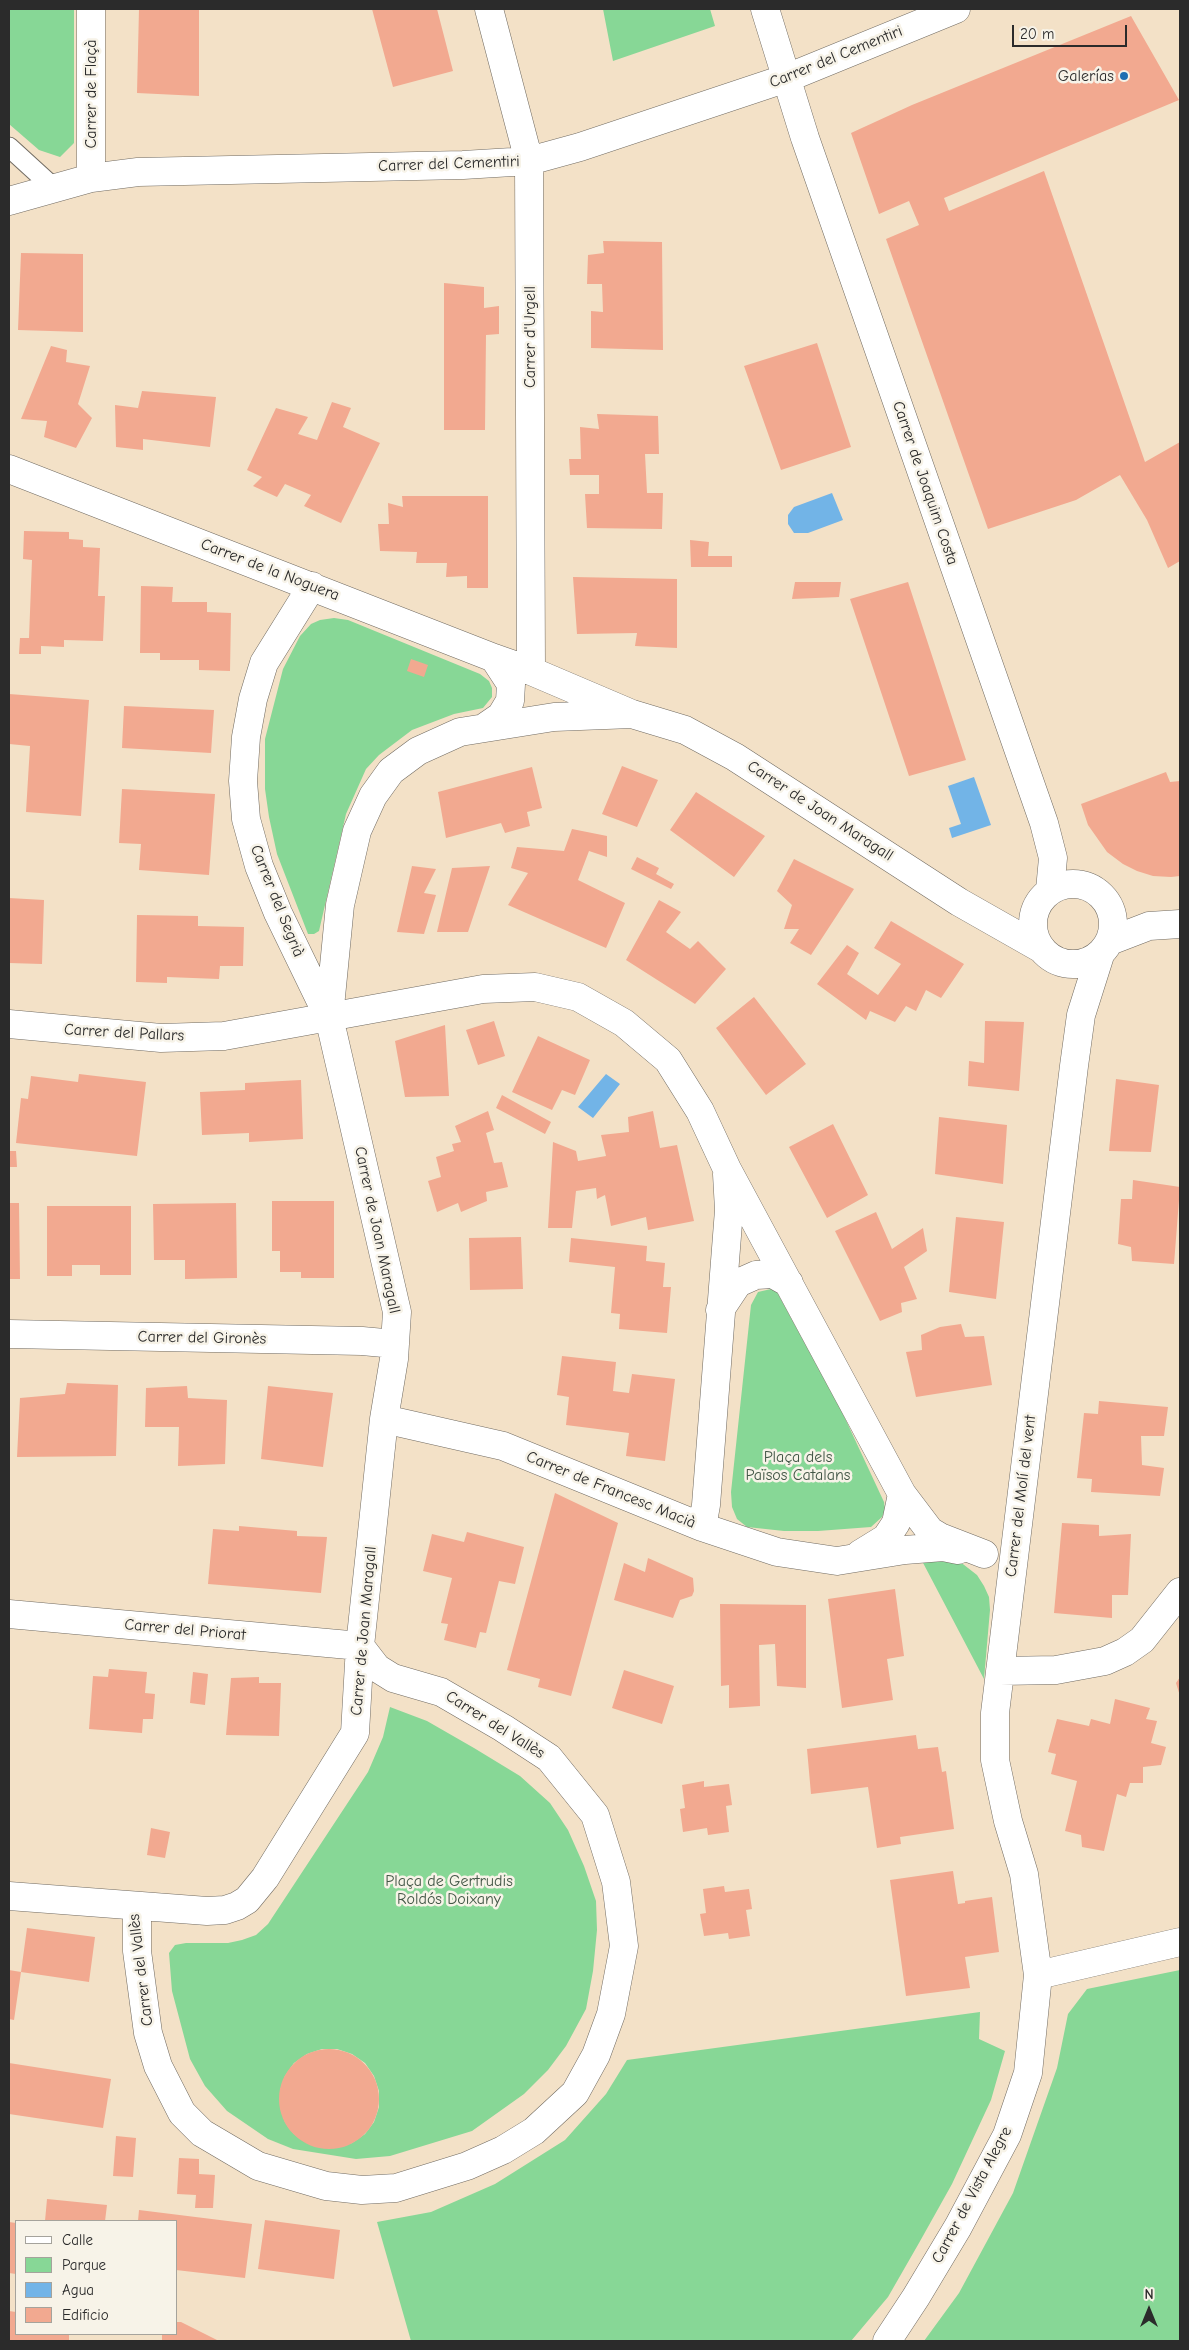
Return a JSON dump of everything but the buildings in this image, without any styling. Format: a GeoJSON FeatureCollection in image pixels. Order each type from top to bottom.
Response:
{"type":"FeatureCollection","features":[{"type":"Feature","properties":{"kind":"street","name":"Carrer de Flaçà"},"geometry":{"type":"LineString","coordinates":[[91,9],[92,178]]}},
{"type":"Feature","properties":{"kind":"street","name":"Carrer d'Urgell"},"geometry":{"type":"LineString","coordinates":[[489,9],[529,161],[531,670]]}},
{"type":"Feature","properties":{"kind":"street","name":"Carrer de Joaquim Costa"},"geometry":{"type":"LineString","coordinates":[[765,9],[805,138],[1044,823],[1052,858],[1050,890]]}},
{"type":"Feature","properties":{"kind":"street","name":"Carrer del Cementiri"},"geometry":{"type":"LineString","coordinates":[[9,201],[92,178],[147,172],[427,166],[529,161],[580,148],[787,78],[956,9]]}},
{"type":"Feature","properties":{"kind":"street","name":"Carrer de la Noguera"},"geometry":{"type":"LineString","coordinates":[[9,469],[494,658],[531,670]]}},
{"type":"Feature","properties":{"kind":"street","name":"Carrer del Segrià"},"geometry":{"type":"LineString","coordinates":[[312,586],[264,663],[253,699],[246,737],[243,781],[246,819],[259,866],[278,913],[329,1017]]}},
{"type":"Feature","properties":{"kind":"street"},"geometry":{"type":"LineString","coordinates":[[485,727],[501,716],[510,701],[511,684],[494,658]]}},
{"type":"Feature","properties":{"kind":"street","name":"Carrer de Joan Maragall"},"geometry":{"type":"LineString","coordinates":[[531,670],[632,714],[685,730],[735,756],[959,902],[1001,924],[1040,948]]}},
{"type":"Feature","properties":{"kind":"street","name":"Carrer de Joan Maragall"},"geometry":{"type":"LineString","coordinates":[[136,1907],[225,1910],[247,1900],[266,1878],[355,1733],[360,1646],[384,1420],[395,1344],[397,1312],[329,1017],[340,905],[358,831],[373,796],[391,771],[418,751],[460,732],[554,717],[632,714]]}},
{"type":"Feature","properties":{"kind":"street"},"geometry":{"type":"LineString","coordinates":[[1149,926],[1108,903],[1099,893],[1077,883],[1063,884],[1050,890],[1037,904],[1032,917],[1034,936],[1040,948],[1050,957],[1063,963],[1077,964],[1149,926],[1180,924]]}},
{"type":"Feature","properties":{"kind":"street"},"geometry":{"type":"LineString","coordinates":[[1105,948],[1114,927],[1108,903]]}},
{"type":"Feature","properties":{"kind":"street"},"geometry":{"type":"LineString","coordinates":[[1001,924],[1032,917]]}},
{"type":"Feature","properties":{"kind":"street","name":"Carrer del Molí del vent"},"geometry":{"type":"LineString","coordinates":[[1038,1975],[1024,1874],[1008,1821],[994,1760],[994,1713],[1081,1015],[1105,948]]}},
{"type":"Feature","properties":{"kind":"street","name":"Carrer del Molí del vent"},"geometry":{"type":"LineString","coordinates":[[1063,963],[1081,1015]]}},
{"type":"Feature","properties":{"kind":"street","name":"Carrer del Pallars"},"geometry":{"type":"LineString","coordinates":[[9,1024],[162,1038],[224,1036],[483,990],[535,987],[578,997],[624,1023],[668,1060],[700,1111],[727,1168]]}},
{"type":"Feature","properties":{"kind":"street"},"geometry":{"type":"LineString","coordinates":[[727,1168],[902,1494],[930,1530],[940,1537],[984,1554]]}},
{"type":"Feature","properties":{"kind":"street"},"geometry":{"type":"LineString","coordinates":[[702,1527],[706,1506],[728,1210],[727,1168]]}},
{"type":"Feature","properties":{"kind":"street"},"geometry":{"type":"LineString","coordinates":[[720,1310],[738,1283],[756,1275],[773,1274],[789,1283]]}},
{"type":"Feature","properties":{"kind":"street","name":"Carrer del Gironès"},"geometry":{"type":"LineString","coordinates":[[9,1334],[362,1340],[395,1344]]}},
{"type":"Feature","properties":{"kind":"street","name":"Carrer de Francesc Macià"},"geometry":{"type":"LineString","coordinates":[[384,1420],[503,1446],[702,1527],[777,1552],[837,1561],[905,1550],[943,1547],[1013,1561]]}},
{"type":"Feature","properties":{"kind":"street","name":"Carrer de Francesc Macià"},"geometry":{"type":"LineString","coordinates":[[837,1561],[862,1554],[886,1538],[896,1524],[902,1494]]}},
{"type":"Feature","properties":{"kind":"street"},"geometry":{"type":"LineString","coordinates":[[1000,1671],[1056,1670],[1105,1661],[1125,1652],[1142,1640],[1180,1592]]}},
{"type":"Feature","properties":{"kind":"street","name":"Carrer del Priorat"},"geometry":{"type":"LineString","coordinates":[[9,1614],[360,1646]]}},
{"type":"Feature","properties":{"kind":"street","name":"Carrer del Vallès"},"geometry":{"type":"LineString","coordinates":[[9,1896],[136,1907],[136,1951],[148,2033],[158,2066],[182,2113],[202,2132],[258,2166],[326,2186],[362,2190],[396,2188],[460,2168],[503,2150],[534,2131],[575,2093],[596,2055],[611,2014],[624,1946],[616,1882],[595,1815],[549,1758],[503,1728],[441,1692],[394,1678],[377,1668],[360,1646]]}},
{"type":"Feature","properties":{"kind":"street"},"geometry":{"type":"LineString","coordinates":[[1038,1975],[1180,1942]]}},
{"type":"Feature","properties":{"kind":"street","name":"Carrer de Vista Alegre"},"geometry":{"type":"LineString","coordinates":[[887,2341],[916,2298],[958,2227],[1006,2135],[1028,2074],[1038,1975]]}},
{"type":"Feature","properties":{"kind":"lane"},"geometry":{"type":"LineString","coordinates":[[9,147],[54,188]]}},
{"type":"Feature","properties":{"kind":"green space"},"geometry":{"type":"Polygon","coordinates":[[[9,9],[74,9],[74,143],[60,157],[39,150],[9,124],[9,9]]]}},
{"type":"Feature","properties":{"kind":"green space"},"geometry":{"type":"Polygon","coordinates":[[[603,9],[710,9],[715,26],[613,61],[603,9]]]}},
{"type":"Feature","properties":{"kind":"green space"},"geometry":{"type":"Polygon","coordinates":[[[334,618],[348,620],[480,674],[489,681],[492,688],[492,697],[483,708],[454,714],[412,730],[379,755],[366,769],[346,814],[319,931],[314,934],[308,934],[277,854],[265,789],[265,739],[283,669],[300,636],[311,624],[320,620],[334,618]]]}},
{"type":"Feature","properties":{"kind":"green space","name":"Plaça dels Països Catalans"},"geometry":{"type":"Polygon","coordinates":[[[771,1289],[777,1292],[843,1414],[884,1502],[885,1510],[882,1517],[871,1527],[818,1531],[784,1531],[747,1527],[737,1519],[732,1507],[731,1492],[751,1305],[758,1292],[771,1289]]]}},
{"type":"Feature","properties":{"kind":"green space"},"geometry":{"type":"Polygon","coordinates":[[[921,1559],[959,1561],[977,1575],[984,1586],[989,1597],[990,1610],[984,1679],[921,1559]]]}},
{"type":"Feature","properties":{"kind":"green space","name":"Plaça de Gertrudis Roldós Doixany"},"geometry":{"type":"Polygon","coordinates":[[[390,1707],[427,1721],[520,1776],[550,1803],[568,1830],[584,1866],[596,1901],[597,1930],[593,1971],[586,2009],[566,2046],[548,2070],[524,2094],[472,2131],[390,2156],[356,2159],[293,2149],[268,2139],[227,2111],[205,2086],[190,2059],[172,1991],[169,1953],[175,1945],[186,1943],[228,1943],[242,1940],[256,1935],[268,1924],[368,1772],[383,1737],[390,1707]],[[322,2049],[307,2054],[294,2063],[285,2076],[280,2091],[280,2106],[285,2122],[294,2134],[307,2143],[322,2148],[337,2148],[352,2143],[365,2134],[374,2122],[379,2107],[379,2091],[374,2076],[365,2063],[352,2054],[337,2049],[322,2049]]]}},
{"type":"Feature","properties":{"kind":"green space"},"geometry":{"type":"Polygon","coordinates":[[[1180,1970],[1180,2341],[924,2341],[959,2293],[1013,2193],[1057,2068],[1068,2014],[1087,1989],[1180,1970]]]}},
{"type":"Feature","properties":{"kind":"green space"},"geometry":{"type":"Polygon","coordinates":[[[980,2012],[979,2039],[1005,2051],[991,2100],[952,2184],[888,2297],[851,2341],[411,2341],[377,2222],[431,2212],[495,2184],[565,2140],[606,2094],[627,2060],[980,2012]]]}},
{"type":"Feature","properties":{"kind":"water"},"geometry":{"type":"Polygon","coordinates":[[[832,493],[843,520],[808,533],[794,533],[788,524],[788,515],[794,507],[832,493]]]}},
{"type":"Feature","properties":{"kind":"water"},"geometry":{"type":"Polygon","coordinates":[[[974,777],[991,825],[952,838],[949,828],[961,824],[948,786],[974,777]]]}},
{"type":"Feature","properties":{"kind":"water"},"geometry":{"type":"Polygon","coordinates":[[[606,1074],[620,1084],[593,1118],[578,1107],[606,1074]]]}},
{"type":"Feature","properties":{"kind":"place","name":"Galerías"},"geometry":{"type":"Point","coordinates":[1124,76]}}]}
